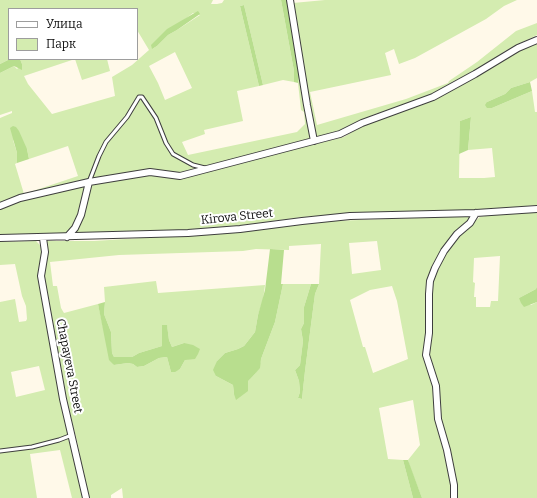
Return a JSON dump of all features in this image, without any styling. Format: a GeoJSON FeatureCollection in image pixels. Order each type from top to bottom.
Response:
{"type":"FeatureCollection","features":[{"type":"Feature","properties":{"kind":"street"},"geometry":{"type":"LineString","coordinates":[[290,0],[314,140]]}},
{"type":"Feature","properties":{"kind":"street"},"geometry":{"type":"LineString","coordinates":[[0,206],[20,198],[89,182],[150,172],[180,176],[340,134],[362,123],[433,97],[518,48],[537,40]]}},
{"type":"Feature","properties":{"kind":"street"},"geometry":{"type":"LineString","coordinates":[[67,237],[75,228],[81,215],[89,182]]}},
{"type":"Feature","properties":{"kind":"street","name":"Kirova Street"},"geometry":{"type":"LineString","coordinates":[[0,238],[188,233],[240,229],[350,216],[476,213],[537,209]]}},
{"type":"Feature","properties":{"kind":"street"},"geometry":{"type":"LineString","coordinates":[[454,498],[454,485],[448,450],[438,419],[436,386],[426,355],[429,333],[430,281],[444,251],[457,234],[470,223],[476,213]]}},
{"type":"Feature","properties":{"kind":"street","name":"Chapayeva Street"},"geometry":{"type":"LineString","coordinates":[[43,238],[45,252],[42,276],[63,399],[86,498]]}},
{"type":"Feature","properties":{"kind":"lane"},"geometry":{"type":"LineString","coordinates":[[89,182],[106,142],[124,121],[139,97],[142,97],[156,118],[166,143],[173,154],[193,165],[208,169]]}},
{"type":"Feature","properties":{"kind":"lane"},"geometry":{"type":"LineString","coordinates":[[0,451],[32,447],[72,435]]}},
{"type":"Feature","properties":{"kind":"green space"},"geometry":{"type":"Polygon","coordinates":[[[0,0],[213,0],[211,4],[217,4],[222,3],[224,0],[281,0],[294,71],[294,82],[283,80],[263,85],[244,5],[240,6],[259,86],[237,91],[243,121],[204,130],[205,134],[182,142],[188,155],[297,132],[305,124],[304,112],[301,110],[298,83],[300,71],[293,3],[325,0],[517,0],[504,6],[486,19],[415,58],[399,64],[394,49],[385,53],[391,75],[310,92],[317,125],[406,99],[448,83],[516,31],[537,23],[537,35],[505,51],[484,66],[431,96],[399,108],[375,114],[338,132],[179,173],[150,170],[0,203],[0,118],[12,113],[12,111],[0,115],[0,73],[14,66],[17,69],[22,64],[20,60],[72,60],[24,76],[28,84],[52,114],[115,96],[112,77],[132,65],[149,50],[138,32],[138,8],[8,8],[8,60],[0,64],[0,0]],[[193,13],[152,49],[168,35],[200,15],[193,13]],[[175,52],[149,66],[165,100],[192,88],[175,52]],[[13,140],[17,153],[17,163],[15,164],[24,194],[78,176],[68,146],[29,159],[27,149],[13,140]]]}},
{"type":"Feature","properties":{"kind":"green space"},"geometry":{"type":"Polygon","coordinates":[[[281,0],[288,0],[300,71],[298,83],[294,82],[294,71],[281,0]]]}},
{"type":"Feature","properties":{"kind":"green space"},"geometry":{"type":"Polygon","coordinates":[[[244,5],[263,85],[259,86],[240,6],[244,5]]]}},
{"type":"Feature","properties":{"kind":"green space"},"geometry":{"type":"Polygon","coordinates":[[[198,11],[200,14],[168,35],[152,49],[151,45],[167,29],[198,11]]]}},
{"type":"Feature","properties":{"kind":"green space"},"geometry":{"type":"Polygon","coordinates":[[[537,43],[537,78],[530,82],[511,88],[505,94],[487,102],[492,108],[532,91],[535,112],[537,112],[537,205],[484,210],[303,217],[221,228],[84,235],[0,235],[0,209],[23,200],[88,184],[151,174],[180,177],[344,137],[365,124],[401,110],[524,48],[537,43]],[[471,117],[460,121],[459,178],[495,177],[492,148],[468,150],[471,117]]]}},
{"type":"Feature","properties":{"kind":"green space"},"geometry":{"type":"Polygon","coordinates":[[[8,60],[20,60],[22,70],[14,66],[0,73],[0,64],[8,60]]]}},
{"type":"Feature","properties":{"kind":"green space"},"geometry":{"type":"Polygon","coordinates":[[[75,60],[107,60],[110,71],[82,80],[75,60]]]}},
{"type":"Feature","properties":{"kind":"green space"},"geometry":{"type":"Polygon","coordinates":[[[530,82],[532,91],[492,108],[487,108],[485,105],[487,102],[505,94],[511,88],[530,82]]]}},
{"type":"Feature","properties":{"kind":"green space"},"geometry":{"type":"Polygon","coordinates":[[[471,117],[468,150],[459,154],[460,121],[471,117]]]}},
{"type":"Feature","properties":{"kind":"green space"},"geometry":{"type":"Polygon","coordinates":[[[13,126],[19,131],[27,149],[29,159],[17,163],[17,153],[10,128],[13,126]]]}},
{"type":"Feature","properties":{"kind":"green space"},"geometry":{"type":"Polygon","coordinates":[[[537,212],[537,286],[536,289],[519,298],[531,305],[537,302],[537,498],[456,498],[428,354],[432,280],[437,267],[459,235],[480,217],[537,212]],[[500,256],[474,258],[473,282],[475,283],[474,297],[476,297],[476,307],[490,307],[491,301],[498,301],[500,256]]]}},
{"type":"Feature","properties":{"kind":"green space"},"geometry":{"type":"Polygon","coordinates":[[[473,216],[448,241],[429,278],[425,356],[434,388],[453,487],[452,498],[422,498],[408,460],[420,445],[413,400],[379,408],[388,459],[403,460],[413,498],[123,498],[122,488],[111,495],[111,498],[87,498],[78,445],[65,395],[44,278],[46,241],[94,241],[235,232],[331,221],[473,216]],[[377,241],[349,243],[352,274],[381,270],[377,241]],[[321,244],[289,246],[289,250],[256,249],[243,251],[119,255],[50,262],[53,286],[57,286],[61,308],[64,313],[98,304],[107,345],[114,365],[128,363],[137,367],[144,366],[159,358],[167,357],[171,372],[180,369],[185,360],[184,343],[172,347],[169,340],[167,326],[162,325],[162,346],[139,353],[132,357],[114,357],[112,353],[111,332],[104,314],[104,287],[156,281],[158,293],[265,285],[255,332],[244,346],[225,353],[217,361],[216,376],[233,385],[234,394],[254,375],[259,368],[275,322],[283,284],[311,284],[304,307],[304,323],[301,329],[303,341],[300,365],[295,370],[299,381],[300,392],[298,398],[302,399],[315,294],[319,284],[321,244]],[[392,286],[370,290],[350,300],[363,347],[365,347],[373,373],[408,359],[397,301],[392,286]]]}},
{"type":"Feature","properties":{"kind":"green space"},"geometry":{"type":"Polygon","coordinates":[[[36,241],[41,246],[40,279],[62,407],[84,498],[72,498],[60,450],[30,454],[37,498],[0,498],[0,302],[15,299],[19,322],[26,321],[27,319],[26,306],[22,296],[15,264],[0,265],[0,242],[36,241]],[[39,366],[11,372],[16,397],[45,390],[39,366]]]}},
{"type":"Feature","properties":{"kind":"green space"},"geometry":{"type":"Polygon","coordinates":[[[270,249],[284,250],[281,284],[283,284],[275,322],[261,359],[260,368],[248,381],[248,391],[236,400],[233,385],[216,376],[213,370],[217,361],[225,353],[244,346],[255,332],[265,290],[270,249]]]}},
{"type":"Feature","properties":{"kind":"green space"},"geometry":{"type":"Polygon","coordinates":[[[311,284],[319,284],[315,294],[302,399],[298,398],[300,392],[299,381],[295,370],[300,365],[303,341],[301,329],[304,323],[304,307],[311,284]]]}},
{"type":"Feature","properties":{"kind":"green space"},"geometry":{"type":"Polygon","coordinates":[[[537,286],[537,302],[524,307],[519,298],[536,289],[537,286]]]}},
{"type":"Feature","properties":{"kind":"green space"},"geometry":{"type":"Polygon","coordinates":[[[105,302],[104,314],[111,332],[112,353],[114,357],[132,357],[139,353],[162,346],[162,325],[167,325],[169,340],[172,347],[184,343],[193,345],[200,349],[198,354],[195,359],[185,360],[180,369],[175,372],[171,372],[167,357],[159,358],[144,366],[137,367],[128,363],[114,365],[109,360],[98,304],[105,302]]]}},
{"type":"Feature","properties":{"kind":"green space"},"geometry":{"type":"Polygon","coordinates":[[[403,460],[408,460],[422,498],[413,498],[403,460]]]}}]}
